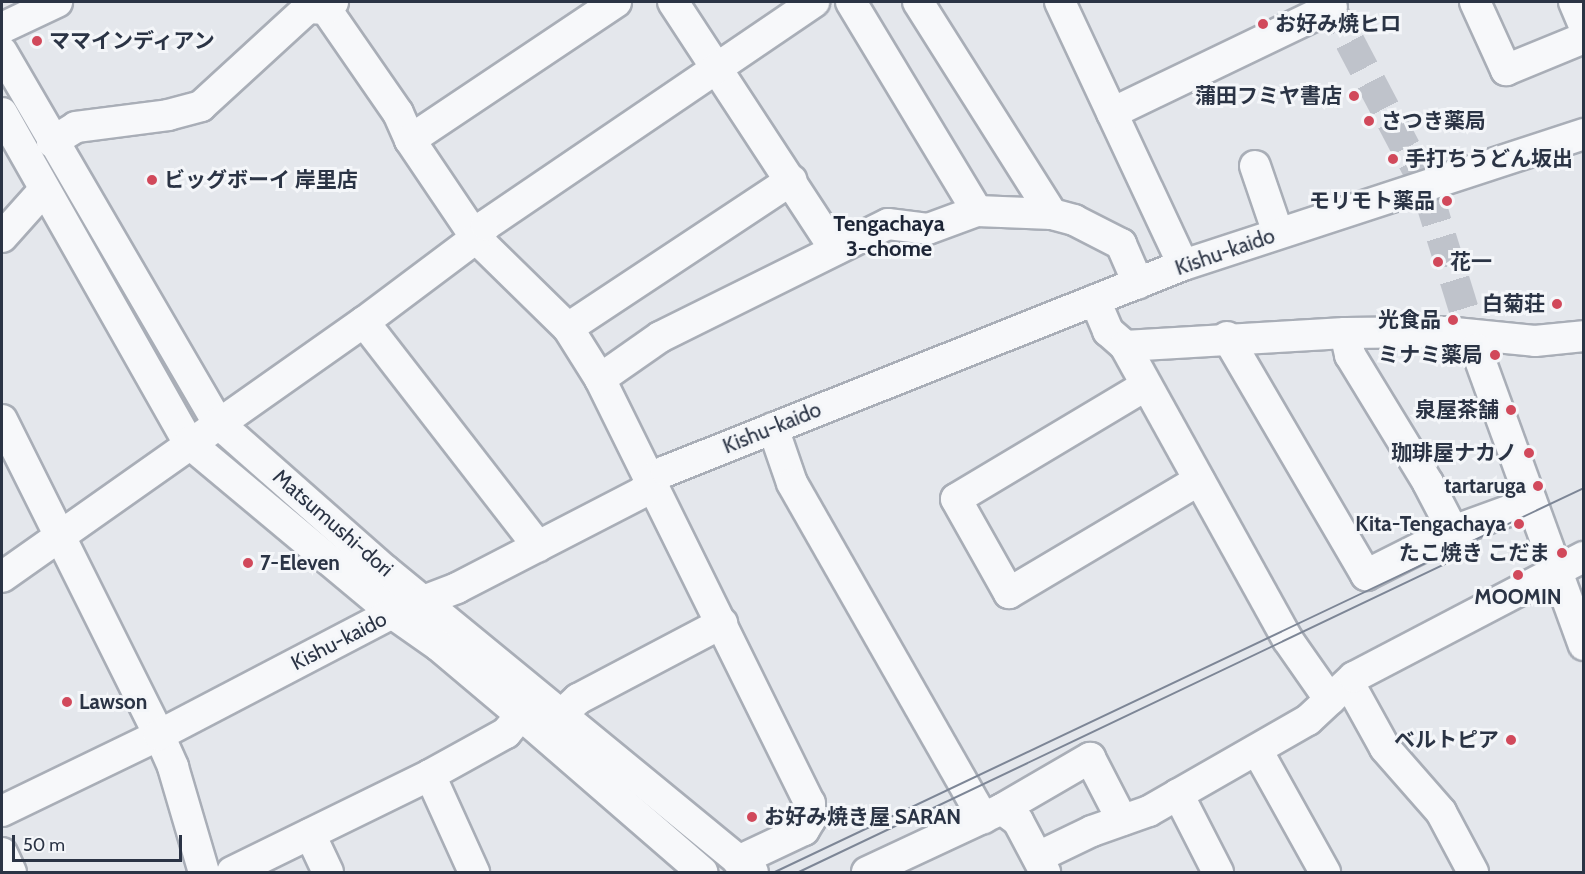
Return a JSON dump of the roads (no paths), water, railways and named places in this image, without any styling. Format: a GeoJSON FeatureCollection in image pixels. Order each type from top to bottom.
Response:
{"type":"FeatureCollection","features":[{"type":"Feature","properties":{"kind":"street"},"geometry":{"type":"LineString","coordinates":[[2,28],[57,2]]}},
{"type":"Feature","properties":{"kind":"street"},"geometry":{"type":"LineString","coordinates":[[410,140],[616,2]]}},
{"type":"Feature","properties":{"kind":"street"},"geometry":{"type":"LineString","coordinates":[[673,2],[719,66],[835,250]]}},
{"type":"Feature","properties":{"kind":"street"},"geometry":{"type":"LineString","coordinates":[[2,577],[189,443],[364,322],[476,238],[486,225],[814,2]]}},
{"type":"Feature","properties":{"kind":"street"},"geometry":{"type":"LineString","coordinates":[[851,2],[978,211]]}},
{"type":"Feature","properties":{"kind":"street"},"geometry":{"type":"LineString","coordinates":[[918,2],[1052,214]]}},
{"type":"Feature","properties":{"kind":"street"},"geometry":{"type":"LineString","coordinates":[[1060,2],[1183,265]]}},
{"type":"Feature","properties":{"kind":"street"},"geometry":{"type":"LineString","coordinates":[[1475,2],[1506,69],[1584,38]]}},
{"type":"Feature","properties":{"kind":"street"},"geometry":{"type":"LineString","coordinates":[[1574,2],[1584,25]]}},
{"type":"Feature","properties":{"kind":"street"},"geometry":{"type":"LineString","coordinates":[[52,142],[76,127],[168,115],[201,106],[308,8],[330,5],[398,113],[410,140],[476,238],[568,328],[600,379],[810,803],[810,820],[804,830],[746,867]]}},
{"type":"Feature","properties":{"kind":"street"},"geometry":{"type":"LineString","coordinates":[[1112,113],[1332,7]]}},
{"type":"Feature","properties":{"kind":"street","name":"Matsumushi-dori"},"geometry":{"type":"LineString","coordinates":[[2,52],[52,142],[218,423],[385,570],[563,713],[746,867]]}},
{"type":"Feature","properties":{"kind":"street","name":"Matsumushi-dori"},"geometry":{"type":"LineString","coordinates":[[2,113],[189,443],[392,613],[439,646],[702,873]]}},
{"type":"Feature","properties":{"kind":"street","name":"Kishu-kaido"},"geometry":{"type":"LineString","coordinates":[[2,811],[159,735],[392,613],[426,601],[538,546],[643,492],[651,478],[1183,265],[1584,134]]}},
{"type":"Feature","properties":{"kind":"street"},"geometry":{"type":"LineString","coordinates":[[1255,166],[1278,234]]}},
{"type":"Feature","properties":{"kind":"street"},"geometry":{"type":"LineString","coordinates":[[568,328],[792,180]]}},
{"type":"Feature","properties":{"kind":"street"},"geometry":{"type":"LineString","coordinates":[[2,237],[44,190]]}},
{"type":"Feature","properties":{"kind":"street"},"geometry":{"type":"LineString","coordinates":[[600,379],[660,337],[888,225],[928,229],[978,211],[1052,214],[1074,220],[1120,244],[1138,283]]}},
{"type":"Feature","properties":{"kind":"street"},"geometry":{"type":"LineString","coordinates":[[1095,300],[1108,331],[1125,346],[1145,386],[1288,640],[1340,692],[1441,812],[1473,873]]}},
{"type":"Feature","properties":{"kind":"street"},"geometry":{"type":"LineString","coordinates":[[364,322],[538,546]]}},
{"type":"Feature","properties":{"kind":"street"},"geometry":{"type":"LineString","coordinates":[[1125,346],[1227,337],[1345,333],[1445,332],[1486,344],[1584,336]]}},
{"type":"Feature","properties":{"kind":"street"},"geometry":{"type":"LineString","coordinates":[[1345,333],[1350,355],[1453,531]]}},
{"type":"Feature","properties":{"kind":"street"},"geometry":{"type":"LineString","coordinates":[[1227,337],[1366,575],[1453,531],[1530,503]]}},
{"type":"Feature","properties":{"kind":"street"},"geometry":{"type":"LineString","coordinates":[[1486,344],[1530,503],[1584,645]]}},
{"type":"Feature","properties":{"kind":"street"},"geometry":{"type":"LineString","coordinates":[[1145,386],[956,499],[1009,592],[1199,480]]}},
{"type":"Feature","properties":{"kind":"street"},"geometry":{"type":"LineString","coordinates":[[2,420],[159,735],[173,767],[204,873]]}},
{"type":"Feature","properties":{"kind":"street"},"geometry":{"type":"LineString","coordinates":[[773,428],[792,483],[992,814],[1018,821],[1042,865],[1122,820],[1149,812],[1308,720],[1354,677],[1584,557]]}},
{"type":"Feature","properties":{"kind":"street"},"geometry":{"type":"LineString","coordinates":[[563,713],[578,699],[722,623]]}},
{"type":"Feature","properties":{"kind":"street"},"geometry":{"type":"LineString","coordinates":[[232,873],[430,775],[506,733],[521,715]]}},
{"type":"Feature","properties":{"kind":"street"},"geometry":{"type":"LineString","coordinates":[[1257,750],[1325,873]]}},
{"type":"Feature","properties":{"kind":"street"},"geometry":{"type":"LineString","coordinates":[[867,873],[992,814],[1090,758],[1122,820]]}},
{"type":"Feature","properties":{"kind":"street"},"geometry":{"type":"LineString","coordinates":[[430,775],[474,873]]}},
{"type":"Feature","properties":{"kind":"street"},"geometry":{"type":"LineString","coordinates":[[1178,794],[1218,873]]}},
{"type":"Feature","properties":{"kind":"street"},"geometry":{"type":"LineString","coordinates":[[310,834],[328,873]]}},
{"type":"Feature","properties":{"kind":"street"},"geometry":{"type":"LineString","coordinates":[[2,853],[11,873]]}},
{"type":"Feature","properties":{"kind":"tunnel"},"geometry":{"type":"LineString","coordinates":[[1329,2],[1421,177]]}},
{"type":"Feature","properties":{"kind":"tunnel"},"geometry":{"type":"LineString","coordinates":[[1428,194],[1476,349]]}},
{"type":"Feature","properties":{"kind":"tram line"},"geometry":{"type":"LineString","coordinates":[[775,872],[1584,488]]}},
{"type":"Feature","properties":{"kind":"tram line"},"geometry":{"type":"LineString","coordinates":[[799,872],[1481,547]]}},
{"type":"Feature","properties":{"kind":"place","name":"お好み焼ヒロ"},"geometry":{"type":"Point","coordinates":[1263,24]}},
{"type":"Feature","properties":{"kind":"place","name":"ママインディアン"},"geometry":{"type":"Point","coordinates":[37,41]}},
{"type":"Feature","properties":{"kind":"place","name":"蒲田フミヤ書店"},"geometry":{"type":"Point","coordinates":[1354,96]}},
{"type":"Feature","properties":{"kind":"place","name":"さつき薬局"},"geometry":{"type":"Point","coordinates":[1369,121]}},
{"type":"Feature","properties":{"kind":"place","name":"手打ちうどん坂出"},"geometry":{"type":"Point","coordinates":[1393,159]}},
{"type":"Feature","properties":{"kind":"place","name":"ビッグボーイ 岸里店"},"geometry":{"type":"Point","coordinates":[152,180]}},
{"type":"Feature","properties":{"kind":"place","name":"モリモト薬品"},"geometry":{"type":"Point","coordinates":[1447,201]}},
{"type":"Feature","properties":{"kind":"place","name":"花一"},"geometry":{"type":"Point","coordinates":[1438,262]}},
{"type":"Feature","properties":{"kind":"place","name":"白菊荘"},"geometry":{"type":"Point","coordinates":[1557,304]}},
{"type":"Feature","properties":{"kind":"place","name":"光食品"},"geometry":{"type":"Point","coordinates":[1453,320]}},
{"type":"Feature","properties":{"kind":"place","name":"ミナミ薬局"},"geometry":{"type":"Point","coordinates":[1495,355]}},
{"type":"Feature","properties":{"kind":"place","name":"泉屋茶舗"},"geometry":{"type":"Point","coordinates":[1511,410]}},
{"type":"Feature","properties":{"kind":"place","name":"珈琲屋ナカノ"},"geometry":{"type":"Point","coordinates":[1529,453]}},
{"type":"Feature","properties":{"kind":"place","name":"tartaruga"},"geometry":{"type":"Point","coordinates":[1538,486]}},
{"type":"Feature","properties":{"kind":"place","name":"Kita-Tengachaya"},"geometry":{"type":"Point","coordinates":[1519,524]}},
{"type":"Feature","properties":{"kind":"place","name":"たこ焼き こだま"},"geometry":{"type":"Point","coordinates":[1562,553]}},
{"type":"Feature","properties":{"kind":"place","name":"7-Eleven"},"geometry":{"type":"Point","coordinates":[248,563]}},
{"type":"Feature","properties":{"kind":"place","name":"MOOMIN"},"geometry":{"type":"Point","coordinates":[1518,575]}},
{"type":"Feature","properties":{"kind":"place","name":"Lawson"},"geometry":{"type":"Point","coordinates":[67,702]}},
{"type":"Feature","properties":{"kind":"place","name":"ベルトピア"},"geometry":{"type":"Point","coordinates":[1511,740]}},
{"type":"Feature","properties":{"kind":"place","name":"お好み焼き屋 SARAN"},"geometry":{"type":"Point","coordinates":[752,817]}},
{"type":"Feature","properties":{"kind":"district","name":"Tengachaya 3-chome"},"geometry":{"type":"Point","coordinates":[889,236]}}]}
